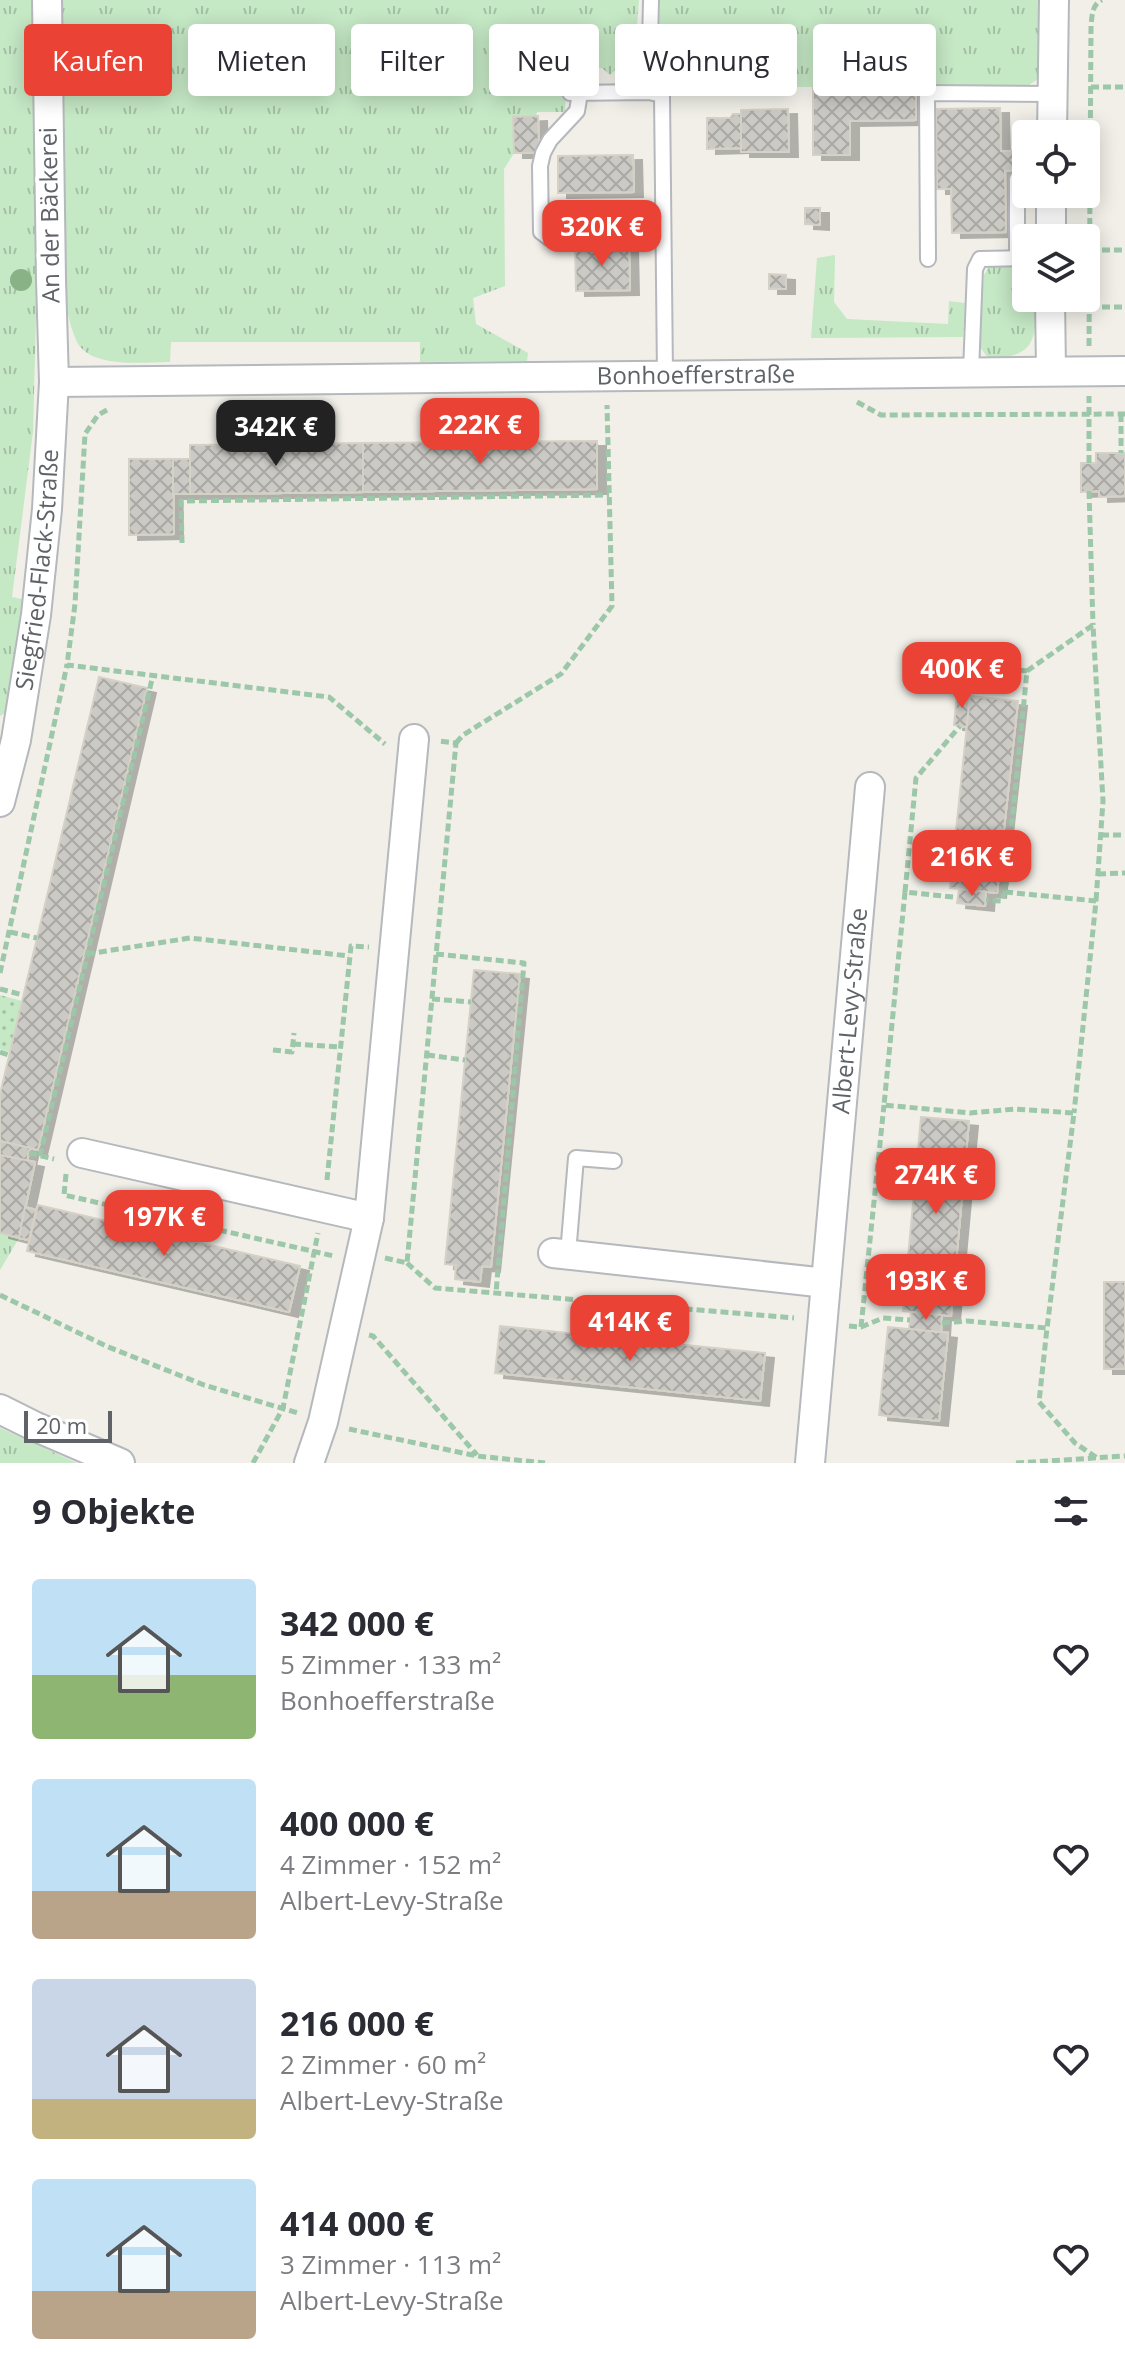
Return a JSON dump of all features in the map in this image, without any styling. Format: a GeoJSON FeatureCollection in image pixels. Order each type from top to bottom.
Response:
{"type":"FeatureCollection","features":[{"type":"Feature","properties":{"kind":"street","name":"An der Bäckerei"},"geometry":{"type":"LineString","coordinates":[[47,0],[54,382]]}},
{"type":"Feature","properties":{"kind":"street"},"geometry":{"type":"LineString","coordinates":[[1052,120],[1054,0]]}},
{"type":"Feature","properties":{"kind":"street"},"geometry":{"type":"LineString","coordinates":[[1050,312],[1051,371]]}},
{"type":"Feature","properties":{"kind":"street","name":"Bonhoefferstraße"},"geometry":{"type":"LineString","coordinates":[[54,382],[1125,371]]}},
{"type":"Feature","properties":{"kind":"street","name":"Siegfried-Flack-Straße"},"geometry":{"type":"LineString","coordinates":[[0,802],[8,738],[36,615],[47,509],[54,382]]}},
{"type":"Feature","properties":{"kind":"street"},"geometry":{"type":"LineString","coordinates":[[309,1463],[323,1422],[369,1218],[412,753]]}},
{"type":"Feature","properties":{"kind":"street","name":"Albert-Levy-Straße"},"geometry":{"type":"LineString","coordinates":[[810,1463],[870,787]]}},
{"type":"Feature","properties":{"kind":"street"},"geometry":{"type":"LineString","coordinates":[[82,1153],[369,1218]]}},
{"type":"Feature","properties":{"kind":"street"},"geometry":{"type":"LineString","coordinates":[[560,1254],[826,1283]]}},
{"type":"Feature","properties":{"kind":"street"},"geometry":{"type":"LineString","coordinates":[[0,1409],[120,1463]]}},
{"type":"Feature","properties":{"kind":"lane"},"geometry":{"type":"LineString","coordinates":[[650,24],[651,0]]}},
{"type":"Feature","properties":{"kind":"lane"},"geometry":{"type":"LineString","coordinates":[[593,239],[549,238],[541,232],[540,166],[550,140],[577,111],[575,93],[615,92]]}},
{"type":"Feature","properties":{"kind":"lane"},"geometry":{"type":"LineString","coordinates":[[928,259],[927,93],[1053,94]]}},
{"type":"Feature","properties":{"kind":"lane"},"geometry":{"type":"LineString","coordinates":[[662,96],[665,374]]}},
{"type":"Feature","properties":{"kind":"lane"},"geometry":{"type":"LineString","coordinates":[[971,372],[975,269],[980,259],[1012,258]]}},
{"type":"Feature","properties":{"kind":"lane"},"geometry":{"type":"LineString","coordinates":[[560,1254],[576,1158],[614,1161]]}},
{"type":"Feature","properties":{"kind":"path"},"geometry":{"type":"LineString","coordinates":[[1090,224],[1091,26],[1094,3],[1102,0]]}},
{"type":"Feature","properties":{"kind":"path"},"geometry":{"type":"LineString","coordinates":[[1091,87],[1125,87]]}},
{"type":"Feature","properties":{"kind":"path"},"geometry":{"type":"LineString","coordinates":[[1100,250],[1125,250]]}},
{"type":"Feature","properties":{"kind":"path"},"geometry":{"type":"LineString","coordinates":[[1100,307],[1125,307]]}},
{"type":"Feature","properties":{"kind":"path"},"geometry":{"type":"LineString","coordinates":[[1089,463],[1090,312]]}},
{"type":"Feature","properties":{"kind":"path"},"geometry":{"type":"LineString","coordinates":[[407,1263],[456,743],[463,735],[561,674],[612,606],[607,396]]}},
{"type":"Feature","properties":{"kind":"path"},"geometry":{"type":"LineString","coordinates":[[845,396],[881,415],[1123,414],[1121,453]]}},
{"type":"Feature","properties":{"kind":"path"},"geometry":{"type":"LineString","coordinates":[[0,973],[67,665],[75,604],[85,434],[98,415],[114,404]]}},
{"type":"Feature","properties":{"kind":"path"},"geometry":{"type":"LineString","coordinates":[[1089,491],[1103,801],[1074,1113],[1039,1402],[1075,1443],[1097,1458]]}},
{"type":"Feature","properties":{"kind":"path"},"geometry":{"type":"LineString","coordinates":[[182,543],[181,501],[609,495]]}},
{"type":"Feature","properties":{"kind":"path"},"geometry":{"type":"LineString","coordinates":[[963,695],[967,664],[1027,671],[1093,625]]}},
{"type":"Feature","properties":{"kind":"path"},"geometry":{"type":"LineString","coordinates":[[67,665],[329,697],[412,753],[456,743]]}},
{"type":"Feature","properties":{"kind":"path"},"geometry":{"type":"LineString","coordinates":[[986,900],[1001,901],[1005,892],[1027,671]]}},
{"type":"Feature","properties":{"kind":"path"},"geometry":{"type":"LineString","coordinates":[[40,1156],[153,675]]}},
{"type":"Feature","properties":{"kind":"path"},"geometry":{"type":"LineString","coordinates":[[910,1320],[883,1318],[863,1326],[916,778],[960,726]]}},
{"type":"Feature","properties":{"kind":"path"},"geometry":{"type":"LineString","coordinates":[[1101,835],[1125,835]]}},
{"type":"Feature","properties":{"kind":"path"},"geometry":{"type":"LineString","coordinates":[[1098,874],[1125,873]]}},
{"type":"Feature","properties":{"kind":"path"},"geometry":{"type":"LineString","coordinates":[[905,892],[953,897]]}},
{"type":"Feature","properties":{"kind":"path"},"geometry":{"type":"LineString","coordinates":[[1005,892],[1096,901]]}},
{"type":"Feature","properties":{"kind":"path"},"geometry":{"type":"LineString","coordinates":[[10,932],[37,938]]}},
{"type":"Feature","properties":{"kind":"path"},"geometry":{"type":"LineString","coordinates":[[87,954],[190,938],[349,956]]}},
{"type":"Feature","properties":{"kind":"path"},"geometry":{"type":"LineString","coordinates":[[253,1463],[283,1408],[324,1208],[351,946],[394,949]]}},
{"type":"Feature","properties":{"kind":"path"},"geometry":{"type":"LineString","coordinates":[[436,954],[524,963],[496,1293]]}},
{"type":"Feature","properties":{"kind":"path"},"geometry":{"type":"LineString","coordinates":[[0,989],[23,995]]}},
{"type":"Feature","properties":{"kind":"path"},"geometry":{"type":"LineString","coordinates":[[432,999],[471,1002]]}},
{"type":"Feature","properties":{"kind":"path"},"geometry":{"type":"LineString","coordinates":[[273,1050],[292,1052],[294,1033]]}},
{"type":"Feature","properties":{"kind":"path"},"geometry":{"type":"LineString","coordinates":[[293,1044],[340,1048]]}},
{"type":"Feature","properties":{"kind":"path"},"geometry":{"type":"LineString","coordinates":[[0,1052],[9,1055]]}},
{"type":"Feature","properties":{"kind":"path"},"geometry":{"type":"LineString","coordinates":[[427,1055],[465,1060]]}},
{"type":"Feature","properties":{"kind":"path"},"geometry":{"type":"LineString","coordinates":[[884,1105],[970,1113],[1015,1109],[1074,1113]]}},
{"type":"Feature","properties":{"kind":"path"},"geometry":{"type":"LineString","coordinates":[[29,1153],[68,1162],[64,1195],[314,1250],[407,1263],[435,1288],[823,1320]]}},
{"type":"Feature","properties":{"kind":"path"},"geometry":{"type":"LineString","coordinates":[[0,1295],[106,1346],[204,1385],[323,1422],[477,1456],[545,1463]]}},
{"type":"Feature","properties":{"kind":"path"},"geometry":{"type":"LineString","coordinates":[[942,1323],[967,1321],[1047,1328]]}},
{"type":"Feature","properties":{"kind":"path"},"geometry":{"type":"LineString","coordinates":[[344,1327],[373,1336],[477,1456]]}},
{"type":"Feature","properties":{"kind":"path"},"geometry":{"type":"LineString","coordinates":[[1016,1463],[1125,1456]]}},
{"type":"Feature","properties":{"kind":"green space"},"geometry":{"type":"Polygon","coordinates":[[[0,0],[33,0],[33,24],[24,24],[24,96],[34,96],[36,317],[33,432],[12,597],[27,600],[11,709],[0,716],[0,0]]]}},
{"type":"Feature","properties":{"kind":"green space"},"geometry":{"type":"Polygon","coordinates":[[[58,0],[639,0],[637,24],[615,24],[615,70],[610,75],[599,68],[599,24],[489,24],[489,96],[566,96],[565,112],[537,112],[536,116],[513,117],[514,153],[504,169],[505,286],[473,298],[476,324],[528,353],[527,361],[420,362],[420,342],[171,342],[170,362],[146,363],[106,360],[84,351],[71,327],[62,281],[59,96],[172,96],[172,24],[58,24],[58,0]]]}},
{"type":"Feature","properties":{"kind":"green space"},"geometry":{"type":"Polygon","coordinates":[[[660,0],[1039,0],[1038,79],[1026,87],[936,87],[936,24],[813,24],[813,87],[797,87],[797,24],[660,24],[660,0]]]}},
{"type":"Feature","properties":{"kind":"green space"},"geometry":{"type":"Polygon","coordinates":[[[835,255],[834,302],[847,319],[948,324],[949,301],[965,303],[963,337],[811,338],[817,258],[835,255]]]}},
{"type":"Feature","properties":{"kind":"green space"},"geometry":{"type":"Polygon","coordinates":[[[999,262],[1012,262],[1012,312],[1035,312],[1030,343],[1024,350],[1004,357],[988,358],[977,343],[984,275],[989,267],[999,262]]]}},
{"type":"Feature","properties":{"kind":"green space"},"geometry":{"type":"Polygon","coordinates":[[[0,995],[22,1001],[10,1052],[0,1049],[0,995]]]}},
{"type":"Feature","properties":{"kind":"green space"},"geometry":{"type":"Polygon","coordinates":[[[0,1233],[19,1238],[0,1270],[0,1233]]]}},
{"type":"Feature","properties":{"kind":"green space"},"geometry":{"type":"Polygon","coordinates":[[[0,1428],[77,1463],[0,1463],[0,1428]]]}},
{"type":"Feature","properties":{"kind":"building"},"geometry":{"type":"Polygon","coordinates":[[[813,96],[916,96],[916,120],[850,121],[850,155],[813,155],[813,96]]]}},
{"type":"Feature","properties":{"kind":"building"},"geometry":{"type":"Polygon","coordinates":[[[1000,108],[1001,151],[1012,151],[1012,170],[1005,171],[1006,232],[952,233],[951,189],[937,189],[936,109],[1000,108]]]}},
{"type":"Feature","properties":{"kind":"building"},"geometry":{"type":"Polygon","coordinates":[[[788,109],[789,152],[741,152],[741,110],[788,109]]]}},
{"type":"Feature","properties":{"kind":"building"},"geometry":{"type":"Polygon","coordinates":[[[733,114],[741,114],[741,148],[707,149],[707,118],[730,118],[733,114]]]}},
{"type":"Feature","properties":{"kind":"building"},"geometry":{"type":"Polygon","coordinates":[[[538,116],[539,153],[514,153],[513,117],[538,116]]]}},
{"type":"Feature","properties":{"kind":"building"},"geometry":{"type":"Polygon","coordinates":[[[633,155],[634,192],[558,193],[558,156],[633,155]]]}},
{"type":"Feature","properties":{"kind":"building"},"geometry":{"type":"Polygon","coordinates":[[[805,208],[820,208],[820,225],[805,224],[805,208]]]}},
{"type":"Feature","properties":{"kind":"building"},"geometry":{"type":"Polygon","coordinates":[[[629,244],[630,290],[576,291],[575,245],[629,244]]]}},
{"type":"Feature","properties":{"kind":"building"},"geometry":{"type":"Polygon","coordinates":[[[769,274],[786,275],[786,289],[769,289],[769,274]]]}},
{"type":"Feature","properties":{"kind":"building"},"geometry":{"type":"Polygon","coordinates":[[[597,441],[597,489],[363,492],[363,443],[597,441]]]}},
{"type":"Feature","properties":{"kind":"building"},"geometry":{"type":"Polygon","coordinates":[[[363,443],[363,492],[190,494],[190,445],[363,443]]]}},
{"type":"Feature","properties":{"kind":"building"},"geometry":{"type":"Polygon","coordinates":[[[1096,453],[1125,453],[1125,496],[1099,497],[1099,491],[1081,492],[1081,463],[1096,463],[1096,453]]]}},
{"type":"Feature","properties":{"kind":"building"},"geometry":{"type":"Polygon","coordinates":[[[129,459],[173,459],[174,534],[129,535],[129,459]]]}},
{"type":"Feature","properties":{"kind":"building"},"geometry":{"type":"Polygon","coordinates":[[[173,459],[190,459],[190,494],[173,494],[173,459]]]}},
{"type":"Feature","properties":{"kind":"building"},"geometry":{"type":"Polygon","coordinates":[[[99,677],[147,688],[38,1150],[0,1141],[0,1094],[99,677]]]}},
{"type":"Feature","properties":{"kind":"building"},"geometry":{"type":"Polygon","coordinates":[[[957,694],[970,696],[967,727],[954,725],[957,694]]]}},
{"type":"Feature","properties":{"kind":"building"},"geometry":{"type":"Polygon","coordinates":[[[970,696],[1018,701],[997,893],[950,888],[970,696]]]}},
{"type":"Feature","properties":{"kind":"building"},"geometry":{"type":"Polygon","coordinates":[[[959,889],[986,892],[985,906],[957,903],[959,889]]]}},
{"type":"Feature","properties":{"kind":"building"},"geometry":{"type":"Polygon","coordinates":[[[474,970],[520,974],[491,1267],[482,1266],[480,1282],[455,1279],[456,1265],[445,1264],[474,970]]]}},
{"type":"Feature","properties":{"kind":"building"},"geometry":{"type":"Polygon","coordinates":[[[921,1117],[969,1121],[951,1316],[903,1311],[921,1117]]]}},
{"type":"Feature","properties":{"kind":"building"},"geometry":{"type":"Polygon","coordinates":[[[0,1141],[30,1148],[27,1161],[0,1155],[0,1141]]]}},
{"type":"Feature","properties":{"kind":"building"},"geometry":{"type":"Polygon","coordinates":[[[0,1155],[35,1162],[19,1238],[0,1233],[0,1155]]]}},
{"type":"Feature","properties":{"kind":"building"},"geometry":{"type":"Polygon","coordinates":[[[38,1205],[300,1266],[289,1312],[27,1251],[38,1205]]]}},
{"type":"Feature","properties":{"kind":"building"},"geometry":{"type":"Polygon","coordinates":[[[25,1207],[36,1210],[29,1240],[19,1238],[25,1207]]]}},
{"type":"Feature","properties":{"kind":"building"},"geometry":{"type":"Polygon","coordinates":[[[1104,1282],[1125,1282],[1125,1369],[1104,1369],[1104,1282]]]}},
{"type":"Feature","properties":{"kind":"building"},"geometry":{"type":"Polygon","coordinates":[[[911,1312],[942,1315],[941,1332],[909,1329],[911,1312]]]}},
{"type":"Feature","properties":{"kind":"building"},"geometry":{"type":"Polygon","coordinates":[[[500,1326],[765,1353],[760,1401],[495,1373],[500,1326]]]}},
{"type":"Feature","properties":{"kind":"building"},"geometry":{"type":"Polygon","coordinates":[[[888,1327],[948,1333],[939,1421],[879,1415],[888,1327]]]}}]}
